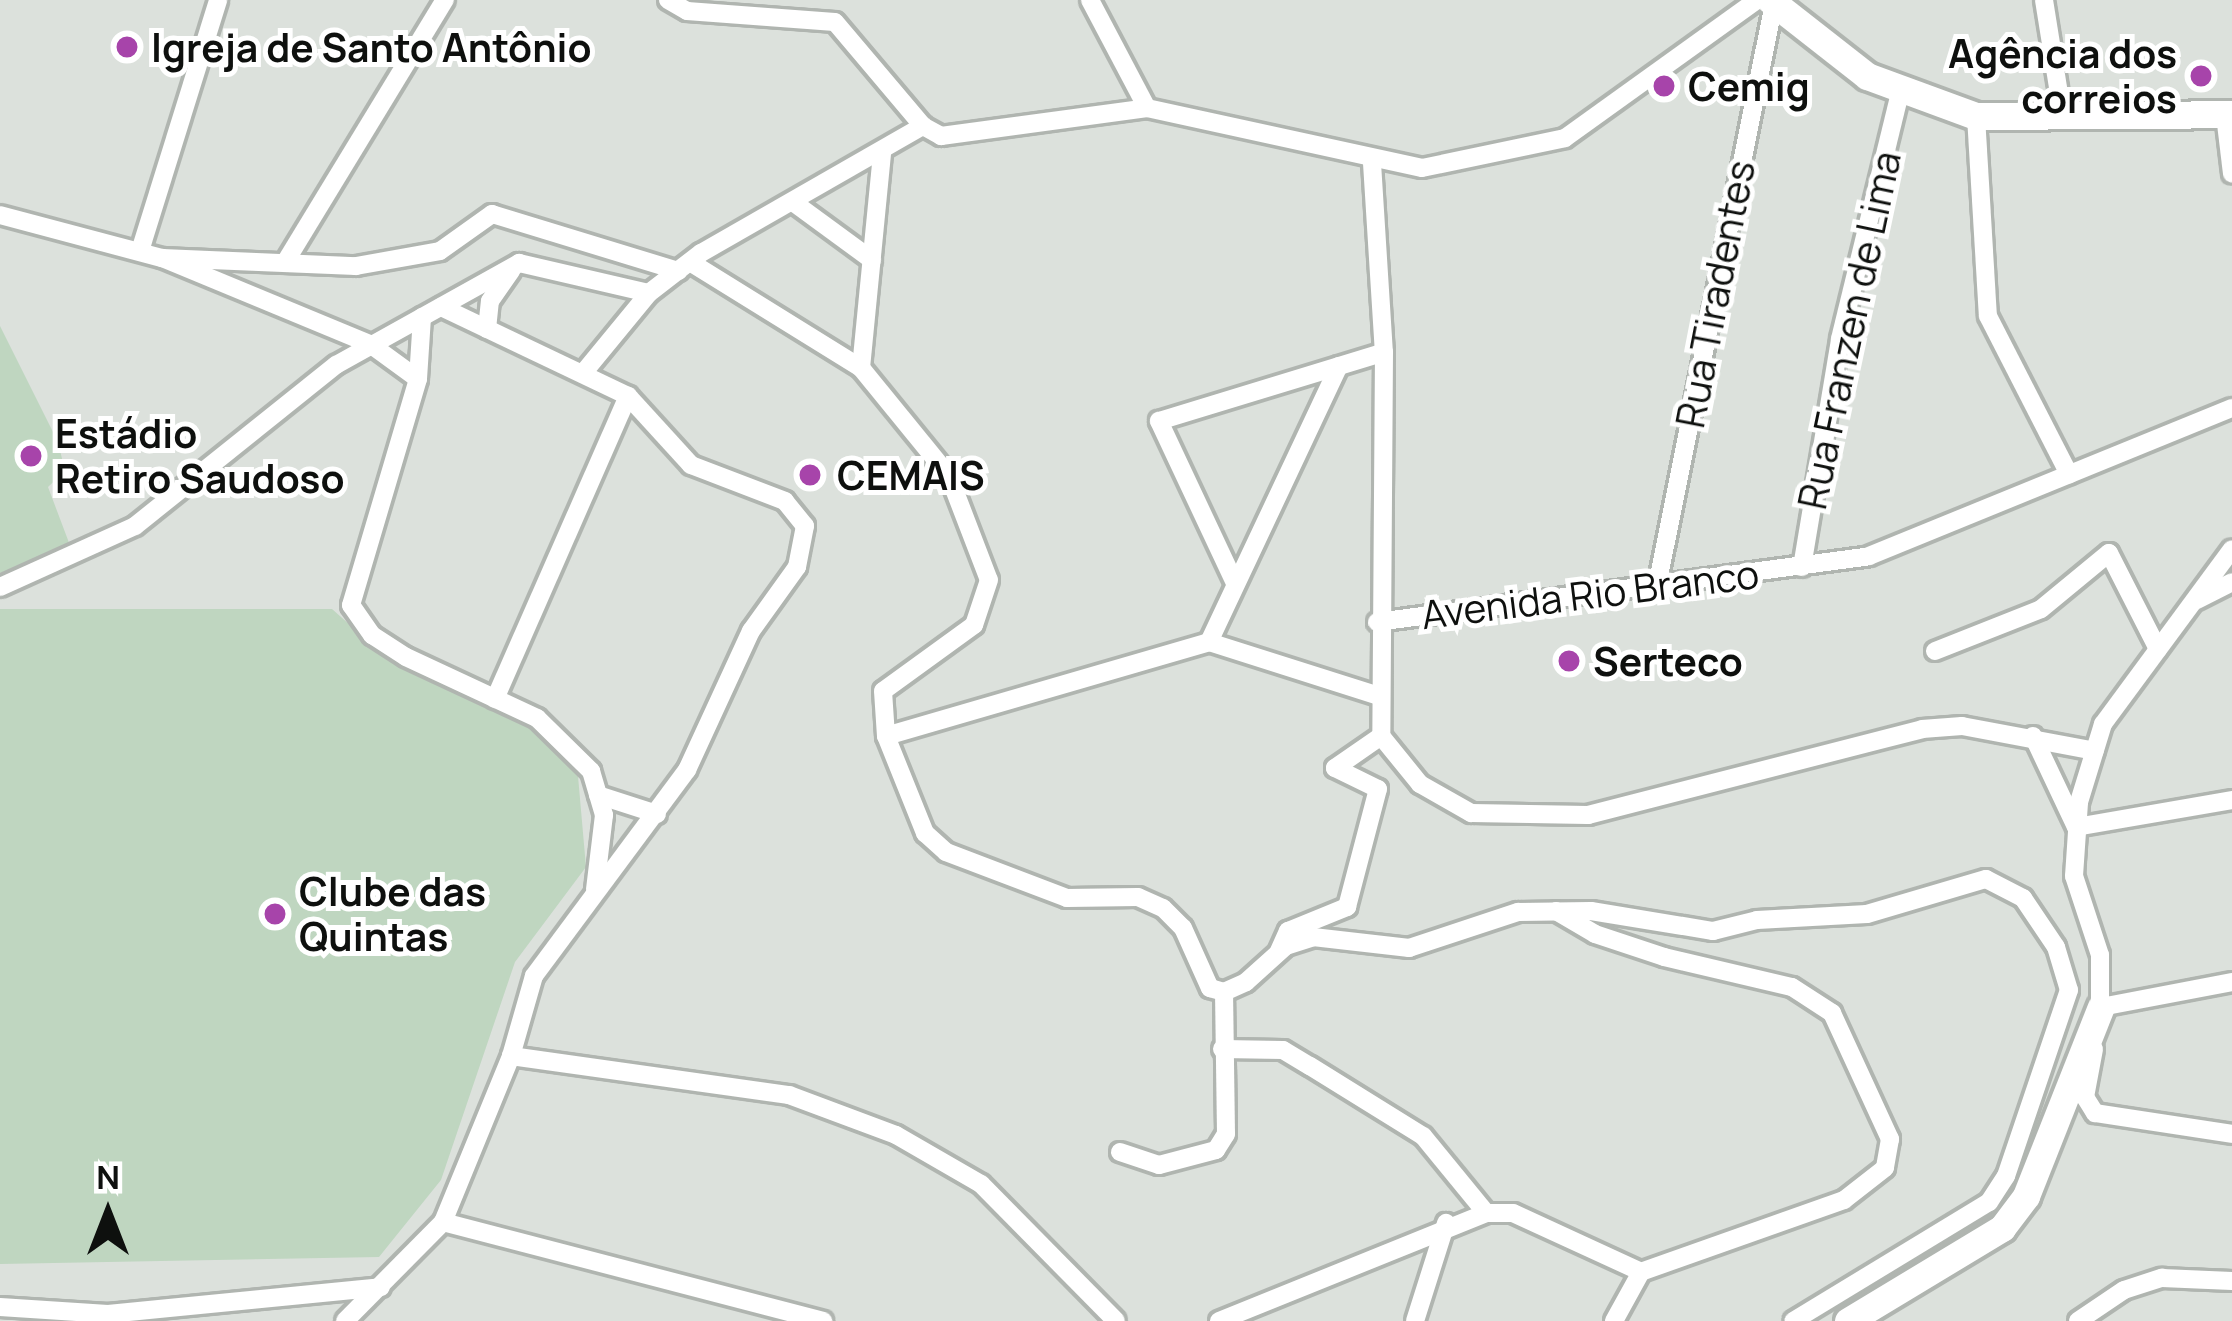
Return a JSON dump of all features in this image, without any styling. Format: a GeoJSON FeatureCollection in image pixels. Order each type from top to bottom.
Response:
{"type":"FeatureCollection","features":[{"type":"Feature","properties":{"kind":"street"},"geometry":{"type":"LineString","coordinates":[[140,251],[218,0]]}},
{"type":"Feature","properties":{"kind":"street"},"geometry":{"type":"LineString","coordinates":[[286,261],[446,0]]}},
{"type":"Feature","properties":{"kind":"street"},"geometry":{"type":"LineString","coordinates":[[668,0],[687,11],[835,22],[923,126],[941,136],[1147,108],[1372,164],[1422,168],[1565,138],[1767,1],[1900,93],[1976,116],[2228,115],[2232,174]]}},
{"type":"Feature","properties":{"kind":"street"},"geometry":{"type":"LineString","coordinates":[[1090,0],[1147,108]]}},
{"type":"Feature","properties":{"kind":"street"},"geometry":{"type":"LineString","coordinates":[[2044,0],[2063,118]]}},
{"type":"Feature","properties":{"kind":"street","name":"Rua Tiradentes"},"geometry":{"type":"LineString","coordinates":[[1657,586],[1767,1]]}},
{"type":"Feature","properties":{"kind":"street","name":"Rua Franzen de Lima"},"geometry":{"type":"LineString","coordinates":[[1802,567],[1840,339],[1900,93]]}},
{"type":"Feature","properties":{"kind":"street"},"geometry":{"type":"LineString","coordinates":[[1976,116],[1988,316],[2069,474]]}},
{"type":"Feature","properties":{"kind":"street"},"geometry":{"type":"LineString","coordinates":[[584,372],[649,293],[923,126]]}},
{"type":"Feature","properties":{"kind":"street"},"geometry":{"type":"LineString","coordinates":[[861,368],[882,153]]}},
{"type":"Feature","properties":{"kind":"street","name":"Avenida Rio Branco"},"geometry":{"type":"LineString","coordinates":[[1372,164],[1384,352],[1377,622],[1869,556],[2232,408]]}},
{"type":"Feature","properties":{"kind":"street"},"geometry":{"type":"LineString","coordinates":[[793,202],[872,260]]}},
{"type":"Feature","properties":{"kind":"street"},"geometry":{"type":"LineString","coordinates":[[162,258],[356,266],[440,251],[492,214],[685,267],[861,368],[949,476],[989,580],[974,625],[883,691],[886,736],[915,814],[946,852],[1067,898],[1138,897],[1163,908],[1183,928],[1210,988],[1224,992]]}},
{"type":"Feature","properties":{"kind":"street"},"geometry":{"type":"LineString","coordinates":[[0,215],[162,258],[370,344],[418,379]]}},
{"type":"Feature","properties":{"kind":"street"},"geometry":{"type":"LineString","coordinates":[[0,587],[135,526],[370,344],[518,263],[605,277],[649,293]]}},
{"type":"Feature","properties":{"kind":"street"},"geometry":{"type":"LineString","coordinates":[[487,328],[490,301],[518,263]]}},
{"type":"Feature","properties":{"kind":"street"},"geometry":{"type":"LineString","coordinates":[[345,1321],[443,1222],[511,1056],[534,976],[687,770],[751,631],[797,567],[805,526],[785,501],[691,465],[628,396],[487,328],[432,312]]}},
{"type":"Feature","properties":{"kind":"street"},"geometry":{"type":"LineString","coordinates":[[432,312],[418,379],[351,605],[389,646],[537,718],[591,771],[603,852],[594,894]]}},
{"type":"Feature","properties":{"kind":"street"},"geometry":{"type":"LineString","coordinates":[[1234,580],[1159,421],[1384,352]]}},
{"type":"Feature","properties":{"kind":"street"},"geometry":{"type":"LineString","coordinates":[[1209,642],[1234,580],[1339,366]]}},
{"type":"Feature","properties":{"kind":"street"},"geometry":{"type":"LineString","coordinates":[[495,699],[628,396]]}},
{"type":"Feature","properties":{"kind":"street"},"geometry":{"type":"LineString","coordinates":[[2232,549],[2103,724],[2076,827],[2074,876],[2100,955],[2102,1007],[2086,1107],[2232,1134]]}},
{"type":"Feature","properties":{"kind":"street"},"geometry":{"type":"LineString","coordinates":[[1935,651],[2041,609],[2109,554],[2158,649]]}},
{"type":"Feature","properties":{"kind":"street"},"geometry":{"type":"LineString","coordinates":[[2187,604],[2232,582]]}},
{"type":"Feature","properties":{"kind":"street"},"geometry":{"type":"LineString","coordinates":[[1377,622],[1381,736],[1420,784],[1471,813],[1527,817],[1657,801],[1922,729],[2033,736],[2095,752]]}},
{"type":"Feature","properties":{"kind":"street"},"geometry":{"type":"LineString","coordinates":[[886,736],[1209,642],[1378,696]]}},
{"type":"Feature","properties":{"kind":"street"},"geometry":{"type":"LineString","coordinates":[[1279,951],[1288,931],[1347,908],[1378,789],[1370,779],[1335,768],[1381,736]]}},
{"type":"Feature","properties":{"kind":"street"},"geometry":{"type":"LineString","coordinates":[[2033,736],[2076,827]]}},
{"type":"Feature","properties":{"kind":"street"},"geometry":{"type":"LineString","coordinates":[[598,794],[657,814]]}},
{"type":"Feature","properties":{"kind":"street"},"geometry":{"type":"LineString","coordinates":[[2076,827],[2232,800]]}},
{"type":"Feature","properties":{"kind":"street"},"geometry":{"type":"LineString","coordinates":[[1224,992],[1279,951],[1312,937],[1409,948],[1518,913],[1556,911],[1713,932],[1756,920],[1867,914],[1987,879],[2023,898],[2056,947],[2069,990],[2006,1175],[1989,1202],[1793,1321]]}},
{"type":"Feature","properties":{"kind":"street"},"geometry":{"type":"LineString","coordinates":[[1556,911],[1595,934],[1664,957],[1792,987],[1832,1013],[1890,1139],[1886,1168],[1844,1200],[1641,1272],[1614,1321]]}},
{"type":"Feature","properties":{"kind":"street"},"geometry":{"type":"LineString","coordinates":[[2102,1007],[2232,982]]}},
{"type":"Feature","properties":{"kind":"street"},"geometry":{"type":"LineString","coordinates":[[1120,1152],[1159,1165],[1216,1150],[1226,1134],[1224,992]]}},
{"type":"Feature","properties":{"kind":"street"},"geometry":{"type":"LineString","coordinates":[[1848,1321],[2002,1228],[2026,1196],[2102,1007]]}},
{"type":"Feature","properties":{"kind":"street"},"geometry":{"type":"LineString","coordinates":[[1222,1049],[1283,1050],[1423,1136],[1486,1213]]}},
{"type":"Feature","properties":{"kind":"street"},"geometry":{"type":"LineString","coordinates":[[511,1056],[789,1095],[896,1135],[981,1184],[1116,1321]]}},
{"type":"Feature","properties":{"kind":"street"},"geometry":{"type":"LineString","coordinates":[[1219,1321],[1446,1223],[1486,1213],[1513,1213],[1641,1272]]}},
{"type":"Feature","properties":{"kind":"street"},"geometry":{"type":"LineString","coordinates":[[443,1222],[823,1321]]}},
{"type":"Feature","properties":{"kind":"street"},"geometry":{"type":"LineString","coordinates":[[1415,1321],[1446,1223]]}},
{"type":"Feature","properties":{"kind":"street"},"geometry":{"type":"LineString","coordinates":[[2077,1321],[2124,1290],[2162,1279],[2232,1281]]}},
{"type":"Feature","properties":{"kind":"street"},"geometry":{"type":"LineString","coordinates":[[0,1307],[108,1314],[381,1287]]}},
{"type":"Feature","properties":{"kind":"green space","name":"Estádio Retiro Saudoso"},"geometry":{"type":"Polygon","coordinates":[[[0,326],[58,442],[65,471],[48,487],[71,548],[0,573],[0,326]]]}},
{"type":"Feature","properties":{"kind":"green space","name":"Clube das Quintas"},"geometry":{"type":"Polygon","coordinates":[[[0,609],[332,609],[394,664],[529,724],[578,776],[586,867],[515,962],[441,1180],[379,1257],[0,1264],[0,609]]]}},
{"type":"Feature","properties":{"kind":"place","name":"Igreja de Santo Antônio"},"geometry":{"type":"Point","coordinates":[127,47]}},
{"type":"Feature","properties":{"kind":"place","name":"Agência dos correios"},"geometry":{"type":"Point","coordinates":[2201,76]}},
{"type":"Feature","properties":{"kind":"place","name":"Cemig"},"geometry":{"type":"Point","coordinates":[1664,86]}},
{"type":"Feature","properties":{"kind":"place","name":"Estádio Retiro Saudoso"},"geometry":{"type":"Point","coordinates":[31,456]}},
{"type":"Feature","properties":{"kind":"place","name":"CEMAIS"},"geometry":{"type":"Point","coordinates":[810,475]}},
{"type":"Feature","properties":{"kind":"place","name":"Serteco"},"geometry":{"type":"Point","coordinates":[1569,661]}},
{"type":"Feature","properties":{"kind":"place","name":"Clube das Quintas"},"geometry":{"type":"Point","coordinates":[275,914]}}]}
